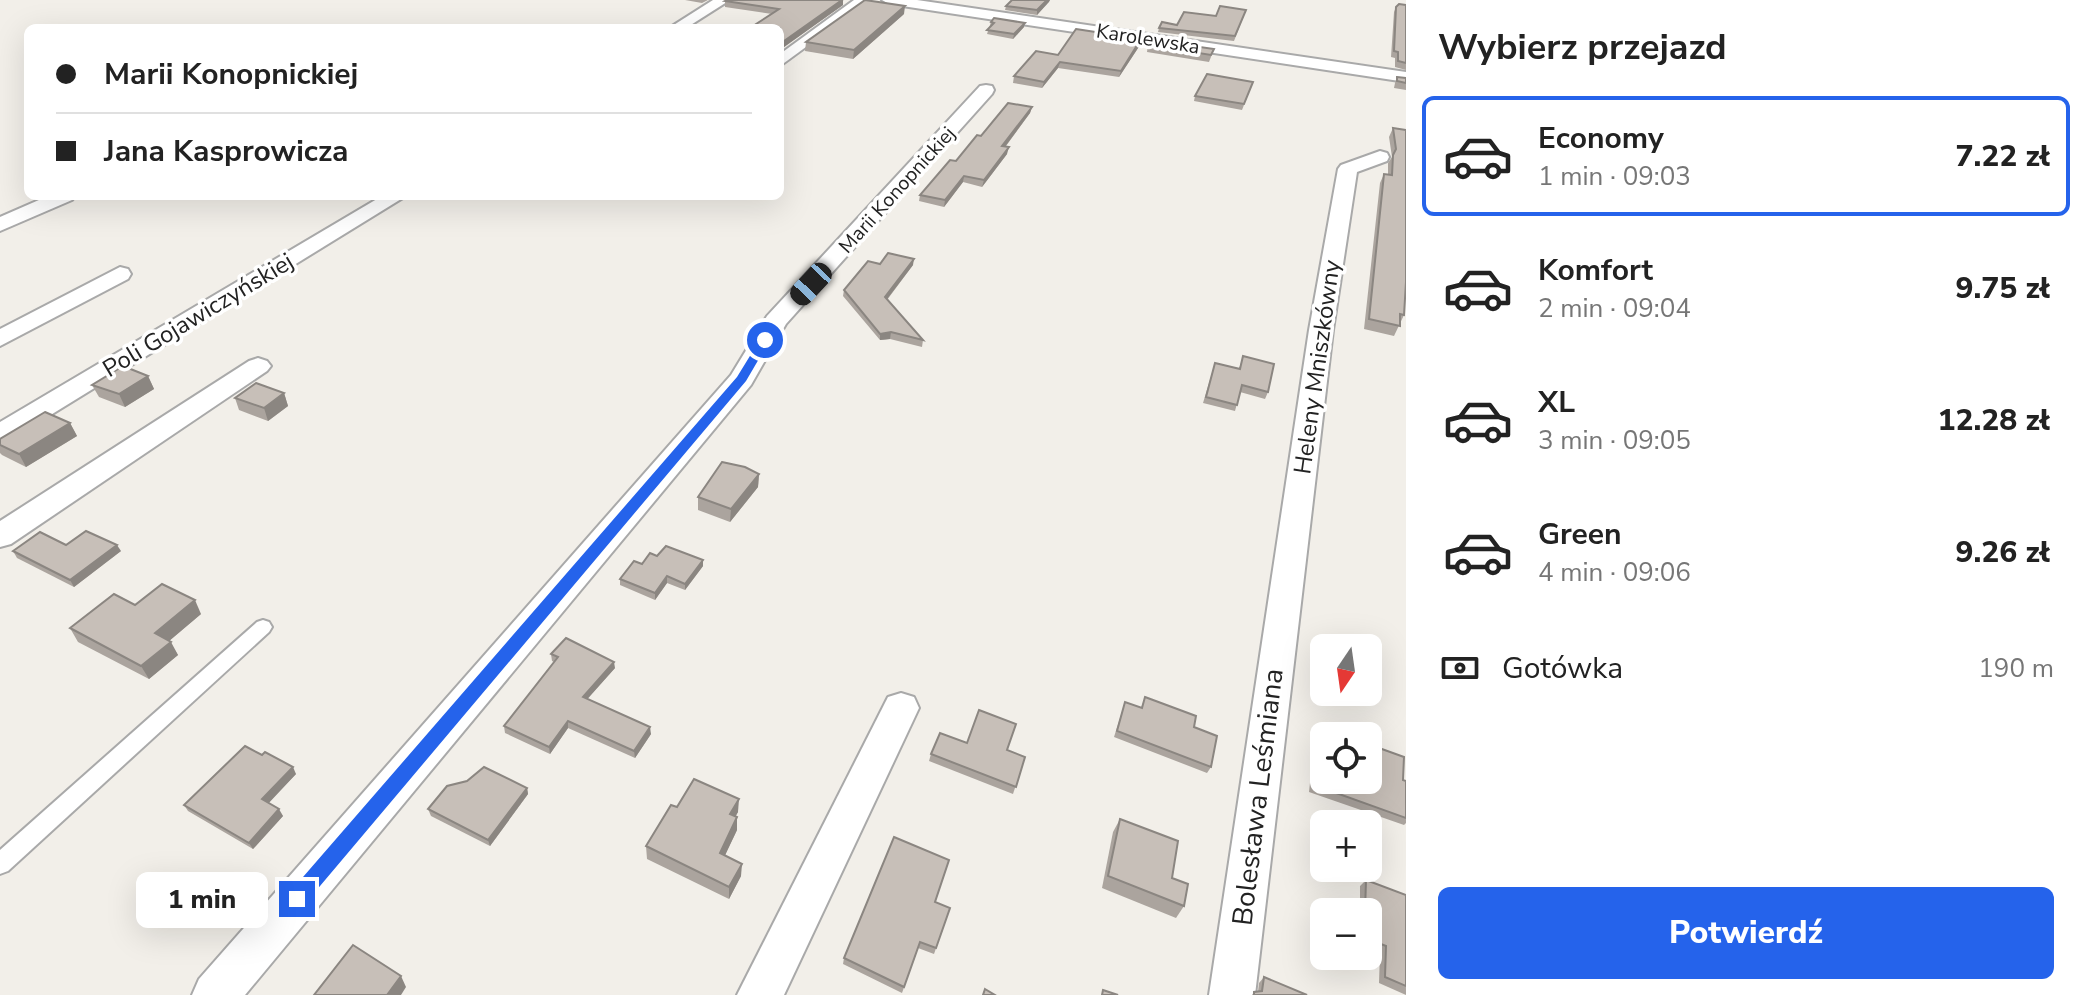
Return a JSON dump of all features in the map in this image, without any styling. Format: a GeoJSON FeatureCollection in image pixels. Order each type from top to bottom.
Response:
{"type":"FeatureCollection","features":[{"type":"Feature","properties":{"kind":"street"},"geometry":{"type":"LineString","coordinates":[[683,24],[723,0]]}},
{"type":"Feature","properties":{"kind":"street"},"geometry":{"type":"LineString","coordinates":[[784,58],[863,0]]}},
{"type":"Feature","properties":{"kind":"street","name":"Karolewska"},"geometry":{"type":"LineString","coordinates":[[889,0],[1406,77]]}},
{"type":"Feature","properties":{"kind":"street","name":"Marii Konopnickiej"},"geometry":{"type":"LineString","coordinates":[[215,995],[742,379],[776,321],[986,90]]}},
{"type":"Feature","properties":{"kind":"street","name":"Heleny Mniszkówny"},"geometry":{"type":"LineString","coordinates":[[1284,600],[1321,330],[1348,169],[1380,157]]}},
{"type":"Feature","properties":{"kind":"street"},"geometry":{"type":"LineString","coordinates":[[0,225],[56,200]]}},
{"type":"Feature","properties":{"kind":"street","name":"Poli Gojawiczyńskiej"},"geometry":{"type":"LineString","coordinates":[[0,434],[389,200]]}},
{"type":"Feature","properties":{"kind":"street"},"geometry":{"type":"LineString","coordinates":[[0,339],[120,274]]}},
{"type":"Feature","properties":{"kind":"street"},"geometry":{"type":"LineString","coordinates":[[0,536],[258,366]]}},
{"type":"Feature","properties":{"kind":"street","name":"Bolesława Leśmiana"},"geometry":{"type":"LineString","coordinates":[[1232,995],[1284,600]]}},
{"type":"Feature","properties":{"kind":"street"},"geometry":{"type":"LineString","coordinates":[[760,995],[901,708]]}},
{"type":"Feature","properties":{"kind":"lane"},"geometry":{"type":"LineString","coordinates":[[0,864],[263,627]]}},
{"type":"Feature","properties":{"kind":"building"},"geometry":{"type":"Polygon","coordinates":[[[842,0],[784,41],[784,24],[756,24],[779,9],[725,1],[842,0]]]}},
{"type":"Feature","properties":{"kind":"building"},"geometry":{"type":"Polygon","coordinates":[[[865,0],[905,6],[854,50],[806,42],[865,0]]]}},
{"type":"Feature","properties":{"kind":"building"},"geometry":{"type":"Polygon","coordinates":[[[1012,0],[1047,0],[1037,10],[1006,6],[1012,0]]]}},
{"type":"Feature","properties":{"kind":"building"},"geometry":{"type":"Polygon","coordinates":[[[1406,5],[1406,63],[1398,61],[1398,52],[1394,51],[1396,7],[1406,5]]]}},
{"type":"Feature","properties":{"kind":"building"},"geometry":{"type":"Polygon","coordinates":[[[1220,6],[1246,10],[1235,36],[1159,28],[1162,22],[1177,25],[1184,12],[1216,16],[1220,6]]]}},
{"type":"Feature","properties":{"kind":"building"},"geometry":{"type":"Polygon","coordinates":[[[994,18],[1025,23],[1014,34],[987,30],[994,23],[991,22],[994,18]]]}},
{"type":"Feature","properties":{"kind":"building"},"geometry":{"type":"Polygon","coordinates":[[[1076,29],[1141,39],[1121,71],[1060,62],[1044,82],[1014,76],[1036,51],[1058,55],[1076,29]]]}},
{"type":"Feature","properties":{"kind":"building"},"geometry":{"type":"Polygon","coordinates":[[[1151,40],[1214,49],[1211,55],[1148,45],[1151,40]]]}},
{"type":"Feature","properties":{"kind":"building"},"geometry":{"type":"Polygon","coordinates":[[[1207,74],[1253,82],[1244,104],[1195,96],[1207,74]]]}},
{"type":"Feature","properties":{"kind":"building"},"geometry":{"type":"Polygon","coordinates":[[[1397,77],[1406,78],[1406,83],[1397,81],[1397,77]]]}},
{"type":"Feature","properties":{"kind":"building"},"geometry":{"type":"Polygon","coordinates":[[[1008,103],[1032,107],[1002,146],[1009,147],[984,180],[964,176],[945,200],[920,195],[950,160],[956,161],[977,135],[981,136],[1008,103]]]}},
{"type":"Feature","properties":{"kind":"building"},"geometry":{"type":"Polygon","coordinates":[[[1393,128],[1406,130],[1406,282],[1404,315],[1400,314],[1400,326],[1369,319],[1384,174],[1392,175],[1396,149],[1393,128]]]}},
{"type":"Feature","properties":{"kind":"building"},"geometry":{"type":"Polygon","coordinates":[[[888,253],[914,259],[885,297],[923,340],[891,332],[880,334],[844,290],[868,261],[880,264],[888,253]]]}},
{"type":"Feature","properties":{"kind":"building"},"geometry":{"type":"Polygon","coordinates":[[[1243,356],[1274,364],[1268,392],[1242,385],[1237,405],[1206,397],[1215,363],[1240,369],[1243,356]]]}},
{"type":"Feature","properties":{"kind":"building"},"geometry":{"type":"Polygon","coordinates":[[[123,366],[148,376],[119,394],[92,385],[123,366]]]}},
{"type":"Feature","properties":{"kind":"building"},"geometry":{"type":"Polygon","coordinates":[[[256,383],[284,393],[264,408],[235,398],[256,383]]]}},
{"type":"Feature","properties":{"kind":"building"},"geometry":{"type":"Polygon","coordinates":[[[45,412],[70,423],[19,454],[0,445],[0,439],[45,412]]]}},
{"type":"Feature","properties":{"kind":"building"},"geometry":{"type":"Polygon","coordinates":[[[722,462],[759,474],[731,509],[698,497],[722,462]]]}},
{"type":"Feature","properties":{"kind":"building"},"geometry":{"type":"Polygon","coordinates":[[[86,531],[117,545],[70,580],[13,551],[40,532],[66,545],[86,531]]]}},
{"type":"Feature","properties":{"kind":"building"},"geometry":{"type":"Polygon","coordinates":[[[666,546],[703,560],[685,584],[667,576],[655,593],[620,579],[634,561],[642,564],[650,553],[657,556],[666,546]]]}},
{"type":"Feature","properties":{"kind":"building"},"geometry":{"type":"Polygon","coordinates":[[[162,584],[195,600],[155,633],[171,642],[141,666],[70,628],[114,594],[135,605],[162,584]]]}},
{"type":"Feature","properties":{"kind":"building"},"geometry":{"type":"Polygon","coordinates":[[[566,638],[614,662],[583,697],[650,727],[634,751],[568,721],[549,747],[504,726],[558,657],[551,654],[566,638]]]}},
{"type":"Feature","properties":{"kind":"building"},"geometry":{"type":"Polygon","coordinates":[[[1145,697],[1196,716],[1194,727],[1217,736],[1211,767],[1117,731],[1125,702],[1142,708],[1145,697]]]}},
{"type":"Feature","properties":{"kind":"building"},"geometry":{"type":"Polygon","coordinates":[[[979,710],[1016,724],[1007,750],[1025,757],[1016,787],[931,754],[940,733],[967,743],[979,710]]]}},
{"type":"Feature","properties":{"kind":"building"},"geometry":{"type":"Polygon","coordinates":[[[245,746],[262,755],[265,752],[293,767],[262,799],[279,809],[249,843],[184,805],[245,746]]]}},
{"type":"Feature","properties":{"kind":"building"},"geometry":{"type":"Polygon","coordinates":[[[1382,749],[1404,757],[1406,818],[1339,794],[1382,794],[1382,749]]]}},
{"type":"Feature","properties":{"kind":"building"},"geometry":{"type":"Polygon","coordinates":[[[484,767],[527,788],[488,840],[428,809],[447,786],[467,781],[484,767]]]}},
{"type":"Feature","properties":{"kind":"building"},"geometry":{"type":"Polygon","coordinates":[[[694,779],[739,799],[730,814],[737,817],[720,853],[742,864],[729,887],[646,846],[671,805],[677,807],[694,779]]]}},
{"type":"Feature","properties":{"kind":"building"},"geometry":{"type":"Polygon","coordinates":[[[1120,819],[1178,841],[1172,878],[1188,884],[1184,906],[1108,876],[1120,819]]]}},
{"type":"Feature","properties":{"kind":"building"},"geometry":{"type":"Polygon","coordinates":[[[894,837],[949,860],[935,902],[950,908],[936,948],[920,942],[904,987],[844,958],[894,837]]]}},
{"type":"Feature","properties":{"kind":"building"},"geometry":{"type":"Polygon","coordinates":[[[1366,882],[1406,895],[1406,986],[1385,977],[1382,898],[1365,898],[1366,882]]]}},
{"type":"Feature","properties":{"kind":"building"},"geometry":{"type":"Polygon","coordinates":[[[353,945],[401,976],[387,995],[314,995],[353,945]]]}},
{"type":"Feature","properties":{"kind":"building"},"geometry":{"type":"Polygon","coordinates":[[[1264,977],[1307,995],[1254,995],[1254,992],[1262,991],[1264,977]]]}},
{"type":"Feature","properties":{"kind":"route"},"geometry":{"type":"LineString","coordinates":[[297,899],[742,379],[765,340]]}}]}
